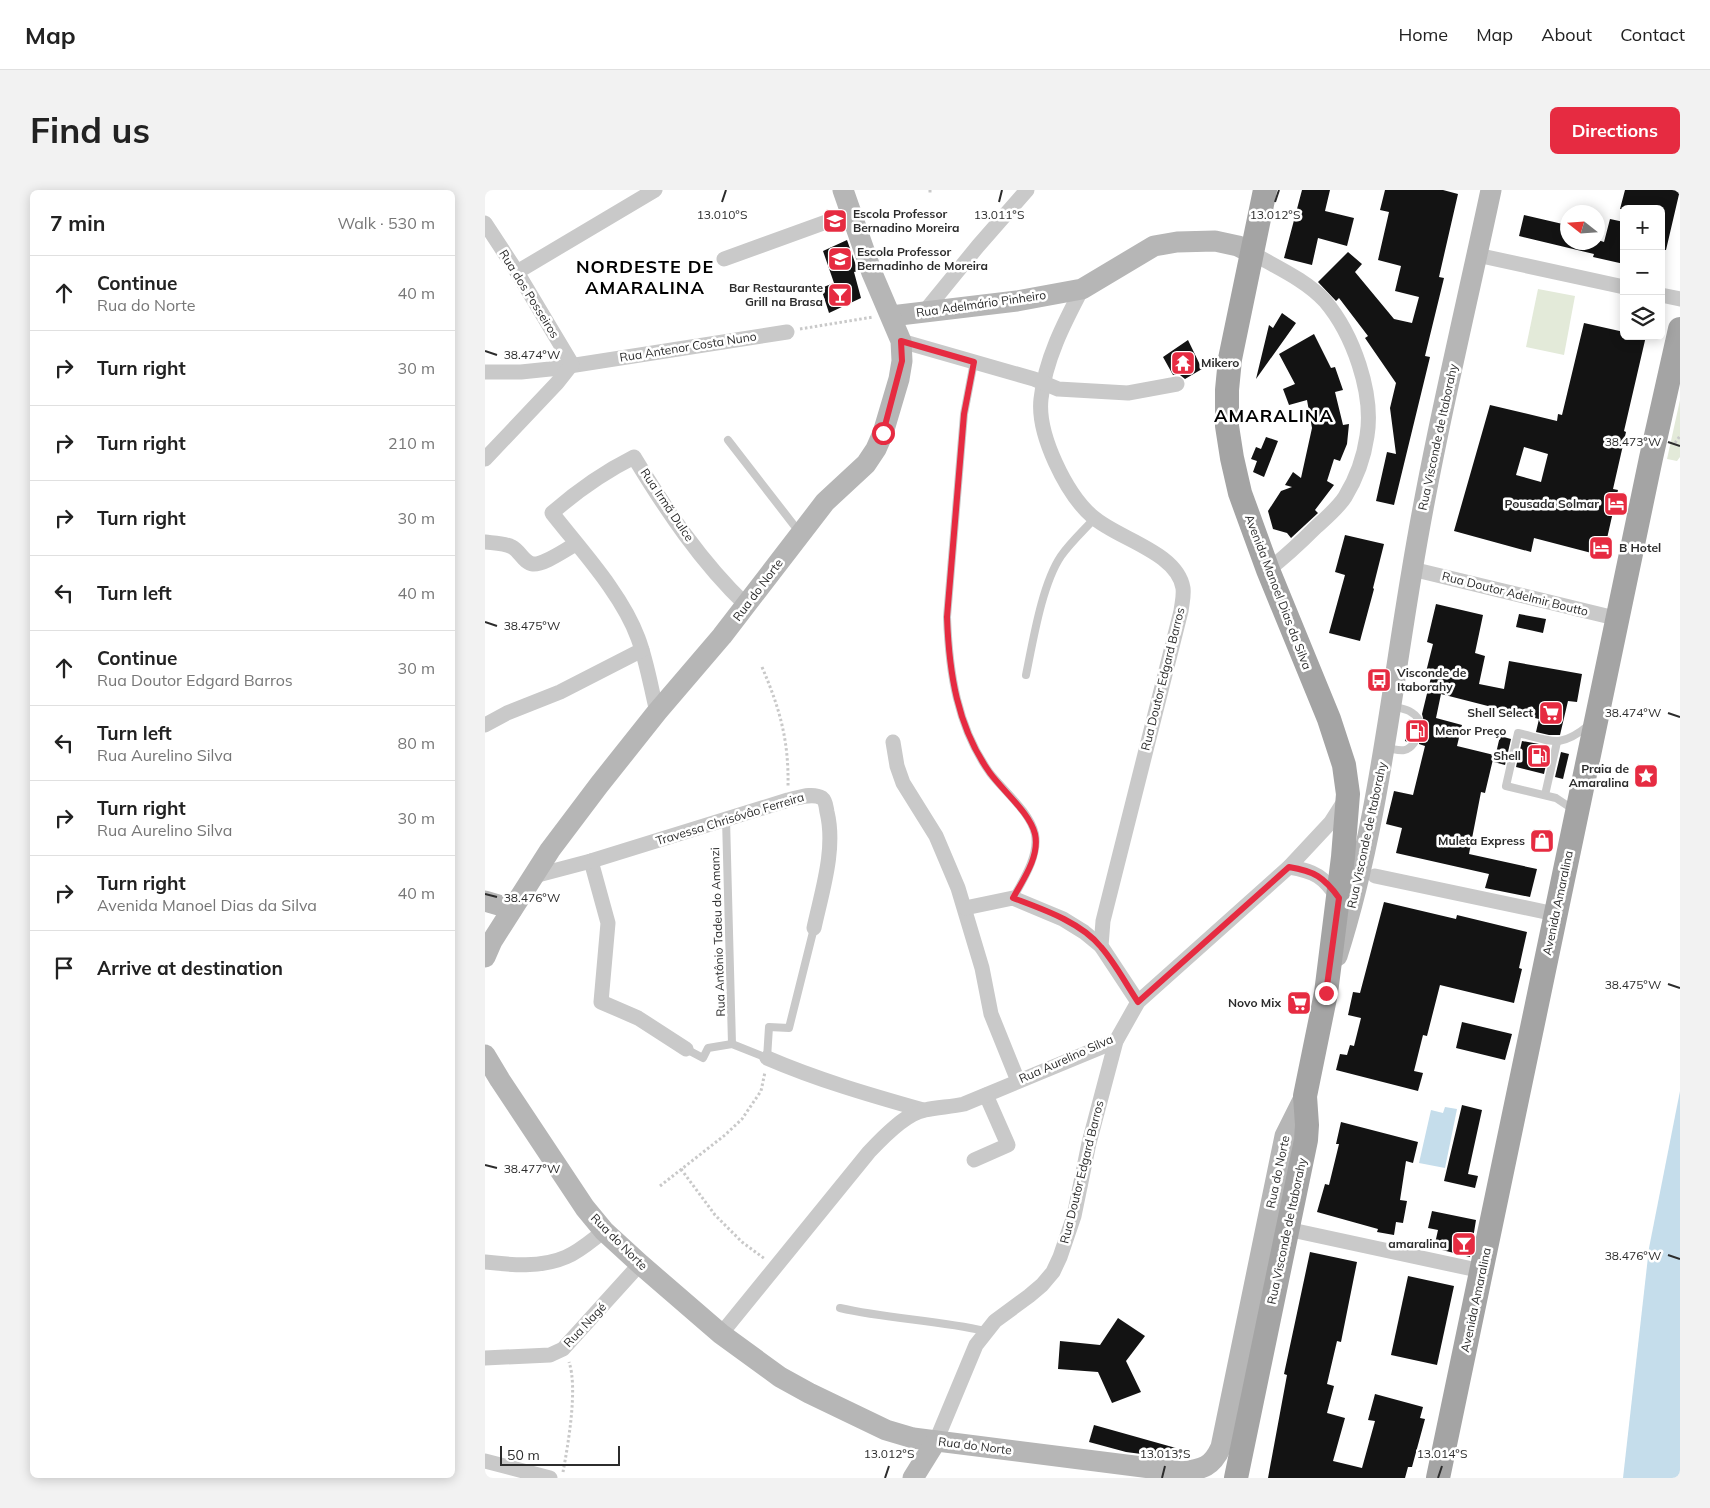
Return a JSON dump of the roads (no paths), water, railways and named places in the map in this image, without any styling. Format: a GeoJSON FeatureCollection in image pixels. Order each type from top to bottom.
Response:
{"type":"FeatureCollection","features":[{"type":"Feature","properties":{"kind":"main road","name":"Avenida Manoel Dias da Silva"},"geometry":{"type":"LineString","coordinates":[[1265,190],[1230,359],[1227,390],[1227,426],[1240,493],[1268,570],[1332,727],[1344,765],[1348,794],[1339,898],[1326,993]]}},
{"type":"Feature","properties":{"kind":"main road","name":"Avenida Amaralina"},"geometry":{"type":"LineString","coordinates":[[1438,1478],[1555,914],[1619,619],[1651,458],[1680,329]]}},
{"type":"Feature","properties":{"kind":"main road","name":"Rua Visconde de Itaborahy"},"geometry":{"type":"LineString","coordinates":[[1236,1478],[1306,1140],[1305,1096],[1326,993]]}},
{"type":"Feature","properties":{"kind":"street"},"geometry":{"type":"LineString","coordinates":[[517,272],[655,190]]}},
{"type":"Feature","properties":{"kind":"street","name":"Rua do Norte"},"geometry":{"type":"LineString","coordinates":[[485,957],[492,941],[550,850],[599,785],[657,712],[700,663],[825,502],[867,464],[876,449],[883,433],[899,379],[902,361],[901,341],[872,273],[843,190]]}},
{"type":"Feature","properties":{"kind":"street"},"geometry":{"type":"LineString","coordinates":[[925,311],[1027,190]]}},
{"type":"Feature","properties":{"kind":"street","name":"Rua Visconde de Itaborahy"},"geometry":{"type":"LineString","coordinates":[[1326,993],[1351,914],[1381,775],[1412,569],[1426,493],[1491,190]]}},
{"type":"Feature","properties":{"kind":"street"},"geometry":{"type":"LineString","coordinates":[[724,259],[851,213]]}},
{"type":"Feature","properties":{"kind":"street","name":"Rua dos Posseiros"},"geometry":{"type":"LineString","coordinates":[[485,223],[517,272],[572,364]]}},
{"type":"Feature","properties":{"kind":"street","name":"Rua Adelmário Pinheiro"},"geometry":{"type":"LineString","coordinates":[[891,316],[1017,301],[1081,289],[1154,246],[1177,242],[1215,241],[1238,246],[1304,284],[1324,300],[1341,322],[1351,343],[1359,366],[1368,410],[1368,435],[1355,478],[1344,498],[1330,514],[1268,570]]}},
{"type":"Feature","properties":{"kind":"street"},"geometry":{"type":"LineString","coordinates":[[1477,255],[1620,286]]}},
{"type":"Feature","properties":{"kind":"street","name":"Rua Doutor Edgard Barros"},"geometry":{"type":"LineString","coordinates":[[1081,289],[1055,347],[1044,383],[1041,413],[1049,447],[1077,499],[1094,519],[1165,561],[1174,568],[1183,588],[1183,598],[1103,921],[1101,946]]}},
{"type":"Feature","properties":{"kind":"street"},"geometry":{"type":"LineString","coordinates":[[1665,296],[1680,299]]}},
{"type":"Feature","properties":{"kind":"street","name":"Rua Antenor Costa Nuno"},"geometry":{"type":"LineString","coordinates":[[485,372],[521,372],[550,369],[572,364],[710,345],[787,332]]}},
{"type":"Feature","properties":{"kind":"street"},"geometry":{"type":"LineString","coordinates":[[901,341],[1044,383],[1058,389],[1128,394],[1177,384]]}},
{"type":"Feature","properties":{"kind":"street"},"geometry":{"type":"LineString","coordinates":[[485,459],[557,384],[572,364]]}},
{"type":"Feature","properties":{"kind":"street","name":"Rua Irmã Dulce"},"geometry":{"type":"LineString","coordinates":[[576,544],[552,513],[593,481],[634,457],[660,500],[679,526],[717,575],[746,605]]}},
{"type":"Feature","properties":{"kind":"street"},"geometry":{"type":"LineString","coordinates":[[485,542],[514,547],[532,564],[541,563],[576,544],[605,582],[638,636],[657,712]]}},
{"type":"Feature","properties":{"kind":"street","name":"Rua Doutor Adelmir Boutto"},"geometry":{"type":"LineString","coordinates":[[1412,569],[1619,619]]}},
{"type":"Feature","properties":{"kind":"street"},"geometry":{"type":"LineString","coordinates":[[485,725],[507,712],[560,692],[642,650]]}},
{"type":"Feature","properties":{"kind":"street"},"geometry":{"type":"LineString","coordinates":[[893,742],[897,766],[903,783],[937,836],[965,908],[991,1014],[1018,1081]]}},
{"type":"Feature","properties":{"kind":"street","name":"Rua Aurelino Silva"},"geometry":{"type":"LineString","coordinates":[[767,1058],[852,1090],[923,1110],[964,1104],[1116,1040],[1138,1002],[1289,867],[1331,822],[1348,794]]}},
{"type":"Feature","properties":{"kind":"street","name":"Travessa Chrisóvâo Ferreira"},"geometry":{"type":"LineString","coordinates":[[534,876],[591,861],[787,800],[808,795],[820,797],[825,801],[830,823],[830,843],[814,928]]}},
{"type":"Feature","properties":{"kind":"street"},"geometry":{"type":"LineString","coordinates":[[591,861],[608,922],[601,1002],[638,1018],[686,1049]]}},
{"type":"Feature","properties":{"kind":"street"},"geometry":{"type":"LineString","coordinates":[[1289,867],[1304,869],[1316,874],[1324,880],[1339,898]]}},
{"type":"Feature","properties":{"kind":"street"},"geometry":{"type":"LineString","coordinates":[[1375,876],[1555,914]]}},
{"type":"Feature","properties":{"kind":"street"},"geometry":{"type":"LineString","coordinates":[[965,908],[1013,898],[1063,919],[1084,932],[1101,946],[1138,1002]]}},
{"type":"Feature","properties":{"kind":"street"},"geometry":{"type":"LineString","coordinates":[[485,901],[512,909]]}},
{"type":"Feature","properties":{"kind":"street","name":"Rua Doutor Edgard Barros"},"geometry":{"type":"LineString","coordinates":[[936,1442],[976,1345],[985,1331],[1042,1284],[1053,1272],[1061,1257],[1074,1216],[1089,1143],[1116,1040]]}},
{"type":"Feature","properties":{"kind":"street","name":"Rua do Norte"},"geometry":{"type":"LineString","coordinates":[[485,1055],[585,1208],[604,1231],[721,1334],[780,1377],[886,1430],[913,1438],[1183,1472],[1207,1466],[1216,1459],[1221,1447],[1285,1136],[1305,1096]]}},
{"type":"Feature","properties":{"kind":"street"},"geometry":{"type":"LineString","coordinates":[[974,1160],[1008,1145],[985,1095]]}},
{"type":"Feature","properties":{"kind":"street","name":"Rua Aurelino Silva"},"geometry":{"type":"LineString","coordinates":[[721,1334],[869,1152],[897,1125],[923,1110]]}},
{"type":"Feature","properties":{"kind":"street"},"geometry":{"type":"LineString","coordinates":[[1287,1230],[1482,1271]]}},
{"type":"Feature","properties":{"kind":"street"},"geometry":{"type":"LineString","coordinates":[[485,1262],[525,1265],[547,1262],[565,1257],[604,1231]]}},
{"type":"Feature","properties":{"kind":"street","name":"Rua Nagé"},"geometry":{"type":"LineString","coordinates":[[485,1358],[550,1354],[563,1349],[640,1264]]}},
{"type":"Feature","properties":{"kind":"street"},"geometry":{"type":"LineString","coordinates":[[913,1478],[936,1442]]}},
{"type":"Feature","properties":{"kind":"street"},"geometry":{"type":"LineString","coordinates":[[485,1461],[550,1478]]}},
{"type":"Feature","properties":{"kind":"lane"},"geometry":{"type":"LineString","coordinates":[[974,362],[964,414],[947,617],[948,648],[952,679],[971,742],[989,771],[1023,812],[1031,824],[1035,835],[1032,861],[1026,876],[1013,898]]}},
{"type":"Feature","properties":{"kind":"lane"},"geometry":{"type":"LineString","coordinates":[[728,440],[800,534]]}},
{"type":"Feature","properties":{"kind":"lane"},"geometry":{"type":"LineString","coordinates":[[1026,675],[1035,630],[1054,569],[1069,546],[1094,519]]}},
{"type":"Feature","properties":{"kind":"lane"},"geometry":{"type":"LineString","coordinates":[[1391,706],[1410,710],[1415,713],[1419,720]]}},
{"type":"Feature","properties":{"kind":"lane"},"geometry":{"type":"LineString","coordinates":[[1577,812],[1556,798],[1506,786],[1518,733],[1557,742],[1568,740],[1598,717]]}},
{"type":"Feature","properties":{"kind":"lane"},"geometry":{"type":"LineString","coordinates":[[1545,795],[1557,742]]}},
{"type":"Feature","properties":{"kind":"lane"},"geometry":{"type":"LineString","coordinates":[[1385,747],[1405,751],[1409,750],[1415,743]]}},
{"type":"Feature","properties":{"kind":"lane","name":"Rua Antônio Tadeu do Amanzi"},"geometry":{"type":"LineString","coordinates":[[726,819],[732,1044]]}},
{"type":"Feature","properties":{"kind":"lane","name":"Travessa Chrisóvâo Ferreira"},"geometry":{"type":"LineString","coordinates":[[767,1058],[769,1027],[789,1028],[814,928]]}},
{"type":"Feature","properties":{"kind":"lane"},"geometry":{"type":"LineString","coordinates":[[686,1049],[703,1058],[708,1048],[732,1044],[767,1058]]}},
{"type":"Feature","properties":{"kind":"lane"},"geometry":{"type":"LineString","coordinates":[[840,1308],[869,1315],[935,1322],[985,1331]]}},
{"type":"Feature","properties":{"kind":"water"},"geometry":{"type":"Polygon","coordinates":[[[1680,1091],[1680,1478],[1623,1478],[1649,1248],[1680,1091]]]}},
{"type":"Feature","properties":{"kind":"water"},"geometry":{"type":"Polygon","coordinates":[[[1445,1107],[1457,1109],[1445,1168],[1419,1163],[1431,1110],[1443,1113],[1445,1107]]]}},
{"type":"Feature","properties":{"kind":"place","name":"Escola Professor Bernadino Moreira"},"geometry":{"type":"Point","coordinates":[835,221]}},
{"type":"Feature","properties":{"kind":"place","name":"Escola Professor Bernadinho de Moreira"},"geometry":{"type":"Point","coordinates":[840,259]}},
{"type":"Feature","properties":{"kind":"place","name":"Bar Restaurante Grill na Brasa"},"geometry":{"type":"Point","coordinates":[840,295]}},
{"type":"Feature","properties":{"kind":"place","name":"Mikero"},"geometry":{"type":"Point","coordinates":[1183,363]}},
{"type":"Feature","properties":{"kind":"place","name":"Pousada Solmar"},"geometry":{"type":"Point","coordinates":[1616,504]}},
{"type":"Feature","properties":{"kind":"place","name":"B Hotel"},"geometry":{"type":"Point","coordinates":[1601,548]}},
{"type":"Feature","properties":{"kind":"place","name":"Visconde de Itaborahy"},"geometry":{"type":"Point","coordinates":[1379,680]}},
{"type":"Feature","properties":{"kind":"place","name":"Shell Select"},"geometry":{"type":"Point","coordinates":[1551,713]}},
{"type":"Feature","properties":{"kind":"place","name":"Menor Preço"},"geometry":{"type":"Point","coordinates":[1417,731]}},
{"type":"Feature","properties":{"kind":"place","name":"Shell"},"geometry":{"type":"Point","coordinates":[1539,756]}},
{"type":"Feature","properties":{"kind":"place","name":"Praia de Amaralina"},"geometry":{"type":"Point","coordinates":[1646,776]}},
{"type":"Feature","properties":{"kind":"place","name":"Muleta Express"},"geometry":{"type":"Point","coordinates":[1542,841]}},
{"type":"Feature","properties":{"kind":"place","name":"Novo Mix"},"geometry":{"type":"Point","coordinates":[1299,1003]}},
{"type":"Feature","properties":{"kind":"place","name":"amaralina"},"geometry":{"type":"Point","coordinates":[1464,1244]}},
{"type":"Feature","properties":{"kind":"district","name":"NORDESTE DE AMARALINA"},"geometry":{"type":"Point","coordinates":[645,277]}},
{"type":"Feature","properties":{"kind":"district","name":"AMARALINA"},"geometry":{"type":"Point","coordinates":[1274,416]}}]}
